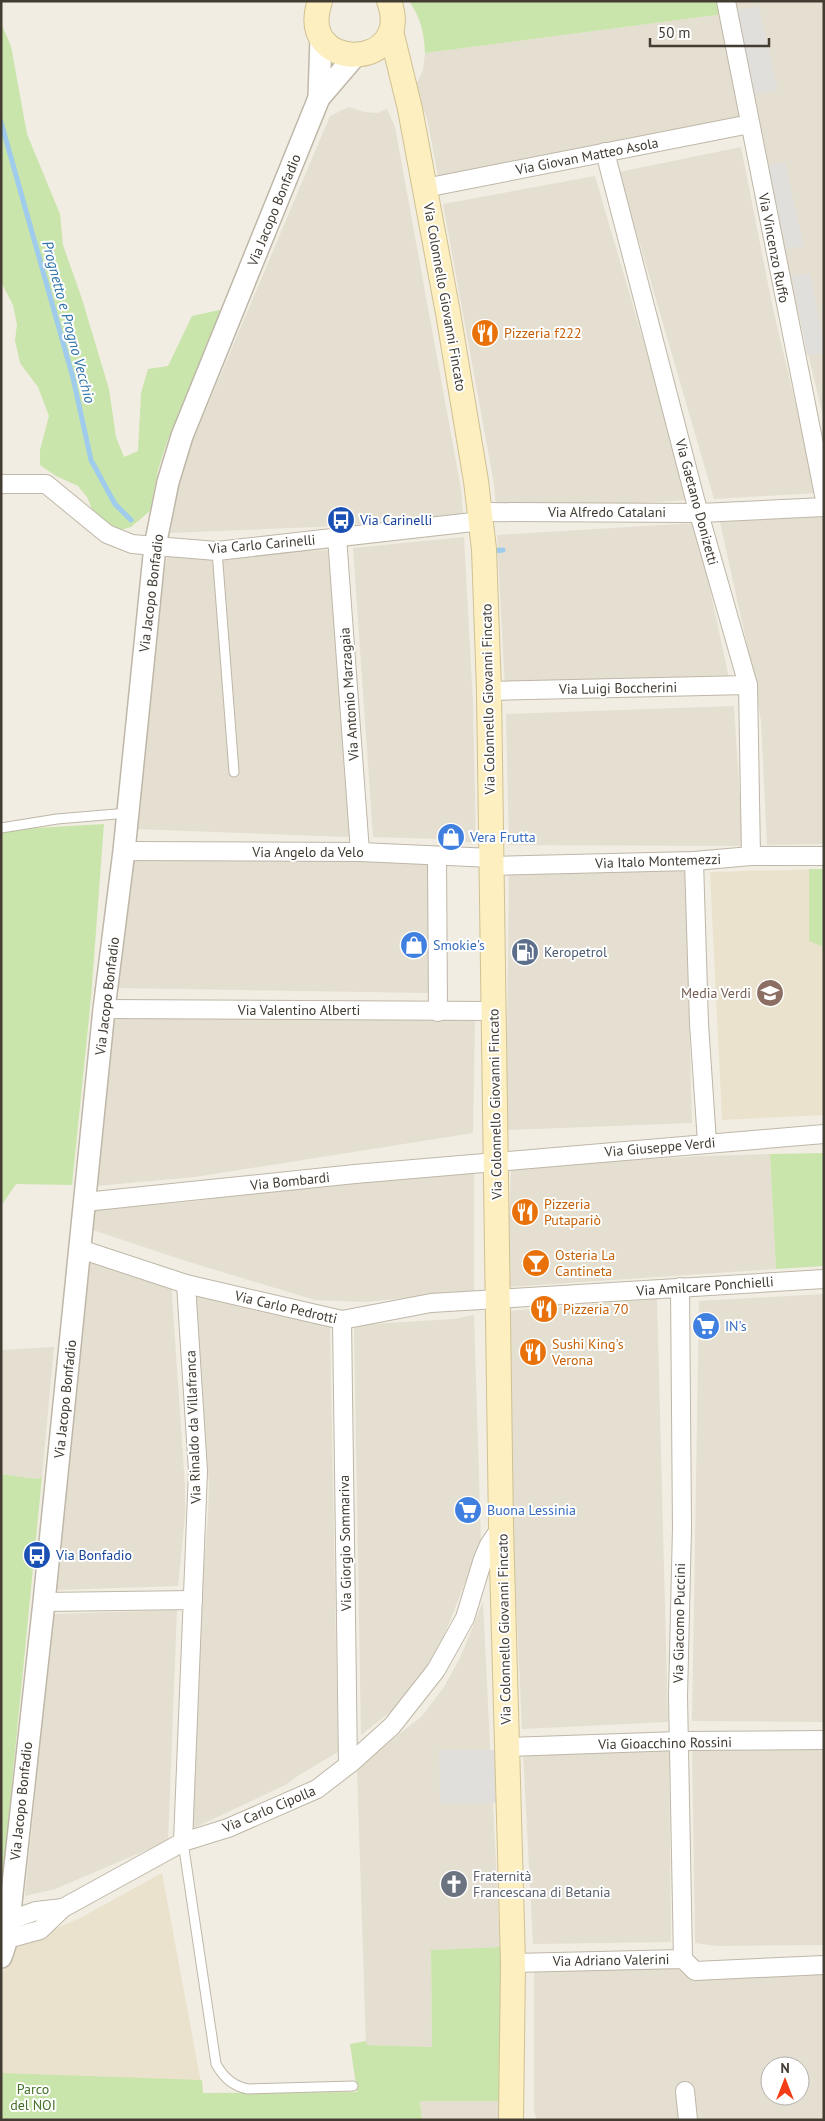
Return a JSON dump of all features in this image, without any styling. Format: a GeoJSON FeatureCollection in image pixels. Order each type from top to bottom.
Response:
{"type":"FeatureCollection","features":[{"type":"Feature","properties":{"kind":"main road"},"geometry":{"type":"LineString","coordinates":[[320,1],[316,11],[317,25],[322,37],[330,47],[342,54],[358,56],[385,70],[407,94]]}},
{"type":"Feature","properties":{"kind":"main road","name":"Via Colonnello Giovanni Fincato"},"geometry":{"type":"LineString","coordinates":[[389,1],[393,20],[391,31],[407,94],[425,188],[481,517],[489,691],[501,1527],[513,1963],[511,2120]]}},
{"type":"Feature","properties":{"kind":"main road"},"geometry":{"type":"LineString","coordinates":[[358,56],[379,47],[391,31]]}},
{"type":"Feature","properties":{"kind":"street","name":"Via Vincenzo Ruffo"},"geometry":{"type":"LineString","coordinates":[[726,1],[824,495]]}},
{"type":"Feature","properties":{"kind":"street","name":"Via Jacopo Bonfadio"},"geometry":{"type":"LineString","coordinates":[[5,1939],[44,1602],[104,1009],[124,851],[155,546],[168,482],[182,436],[319,98],[322,37]]}},
{"type":"Feature","properties":{"kind":"street","name":"Via Jacopo Bonfadio"},"geometry":{"type":"LineString","coordinates":[[319,98],[358,56]]}},
{"type":"Feature","properties":{"kind":"street","name":"Via Giovan Matteo Asola"},"geometry":{"type":"LineString","coordinates":[[425,188],[750,124]]}},
{"type":"Feature","properties":{"kind":"street","name":"Via Gaetano Donizetti"},"geometry":{"type":"LineString","coordinates":[[605,152],[700,513],[748,685],[751,856]]}},
{"type":"Feature","properties":{"kind":"street","name":"Via Carlo Carinelli"},"geometry":{"type":"LineString","coordinates":[[1,484],[46,484],[107,534],[132,544],[217,551],[481,517]]}},
{"type":"Feature","properties":{"kind":"street","name":"Via Alfredo Catalani"},"geometry":{"type":"LineString","coordinates":[[481,517],[700,513],[824,507]]}},
{"type":"Feature","properties":{"kind":"street","name":"Via Antonio Marzagaia"},"geometry":{"type":"LineString","coordinates":[[337,537],[360,852]]}},
{"type":"Feature","properties":{"kind":"street","name":"Via Luigi Boccherini"},"geometry":{"type":"LineString","coordinates":[[489,691],[748,685]]}},
{"type":"Feature","properties":{"kind":"street","name":"Via Angelo da Velo"},"geometry":{"type":"LineString","coordinates":[[124,851],[360,852],[437,856],[492,862]]}},
{"type":"Feature","properties":{"kind":"street"},"geometry":{"type":"LineString","coordinates":[[437,856],[438,1012]]}},
{"type":"Feature","properties":{"kind":"street","name":"Via Italo Montemezzi"},"geometry":{"type":"LineString","coordinates":[[492,862],[694,862],[751,856],[824,856]]}},
{"type":"Feature","properties":{"kind":"street"},"geometry":{"type":"LineString","coordinates":[[694,862],[699,1024],[706,1142]]}},
{"type":"Feature","properties":{"kind":"street","name":"Via Valentino Alberti"},"geometry":{"type":"LineString","coordinates":[[104,1009],[494,1011]]}},
{"type":"Feature","properties":{"kind":"street","name":"Via Giuseppe Verdi"},"geometry":{"type":"LineString","coordinates":[[496,1161],[706,1142],[824,1134]]}},
{"type":"Feature","properties":{"kind":"street","name":"Via Bombardi"},"geometry":{"type":"LineString","coordinates":[[85,1202],[496,1161]]}},
{"type":"Feature","properties":{"kind":"street","name":"Via Carlo Pedrotti"},"geometry":{"type":"LineString","coordinates":[[80,1249],[186,1284],[342,1320],[431,1303],[497,1299]]}},
{"type":"Feature","properties":{"kind":"street","name":"Via Amilcare Ponchielli"},"geometry":{"type":"LineString","coordinates":[[497,1299],[824,1279]]}},
{"type":"Feature","properties":{"kind":"street","name":"Via Rinaldo da Villafranca"},"geometry":{"type":"LineString","coordinates":[[182,1842],[198,1471],[186,1284]]}},
{"type":"Feature","properties":{"kind":"street","name":"Via Giacomo Puccini"},"geometry":{"type":"LineString","coordinates":[[680,1287],[682,1528],[678,1696],[683,1959]]}},
{"type":"Feature","properties":{"kind":"street","name":"Via Giorgio Sommariva"},"geometry":{"type":"LineString","coordinates":[[342,1320],[348,1765]]}},
{"type":"Feature","properties":{"kind":"street","name":"Via Carlo Cipolla"},"geometry":{"type":"LineString","coordinates":[[5,1939],[40,1930],[63,1908],[182,1842],[228,1828],[317,1789],[348,1765],[392,1726],[436,1670],[465,1618],[483,1559],[489,1544],[501,1527]]}},
{"type":"Feature","properties":{"kind":"street"},"geometry":{"type":"LineString","coordinates":[[44,1602],[193,1600]]}},
{"type":"Feature","properties":{"kind":"street","name":"Via Gioacchino Rossini"},"geometry":{"type":"LineString","coordinates":[[507,1747],[679,1741],[824,1740]]}},
{"type":"Feature","properties":{"kind":"street","name":"Via Adriano Valerini"},"geometry":{"type":"LineString","coordinates":[[513,1963],[683,1959],[694,1971],[824,1965]]}},
{"type":"Feature","properties":{"kind":"street"},"geometry":{"type":"LineString","coordinates":[[685,2091],[688,2120]]}},
{"type":"Feature","properties":{"kind":"lane"},"geometry":{"type":"LineString","coordinates":[[217,551],[234,772]]}},
{"type":"Feature","properties":{"kind":"lane"},"geometry":{"type":"LineString","coordinates":[[1,828],[57,819],[128,813]]}},
{"type":"Feature","properties":{"kind":"lane"},"geometry":{"type":"LineString","coordinates":[[182,1842],[216,2064],[221,2073],[234,2084],[248,2089],[353,2086]]}},
{"type":"Feature","properties":{"kind":"shaded area"},"geometry":{"type":"Polygon","coordinates":[[[721,1],[824,1],[824,420],[796,304],[762,131],[757,124],[439,181],[427,118],[414,89],[423,70],[425,53],[724,14],[721,1]]]}},
{"type":"Feature","properties":{"kind":"shaded area"},"geometry":{"type":"Polygon","coordinates":[[[759,7],[778,90],[754,95],[738,9],[759,7]]]}},
{"type":"Feature","properties":{"kind":"shaded area"},"geometry":{"type":"Polygon","coordinates":[[[349,107],[364,112],[377,113],[387,109],[395,127],[461,489],[463,514],[340,526],[170,533],[180,477],[189,450],[330,116],[349,107]]]}},
{"type":"Feature","properties":{"kind":"shaded area"},"geometry":{"type":"Polygon","coordinates":[[[741,147],[773,309],[817,493],[714,499],[619,172],[741,147]]]}},
{"type":"Feature","properties":{"kind":"shaded area"},"geometry":{"type":"Polygon","coordinates":[[[785,162],[804,247],[786,248],[768,165],[785,162]]]}},
{"type":"Feature","properties":{"kind":"shaded area"},"geometry":{"type":"Polygon","coordinates":[[[595,176],[690,500],[496,511],[494,484],[443,204],[595,176]]]}},
{"type":"Feature","properties":{"kind":"shaded area"},"geometry":{"type":"Polygon","coordinates":[[[810,273],[824,343],[824,353],[807,355],[792,276],[810,273]]]}},
{"type":"Feature","properties":{"kind":"shaded area"},"geometry":{"type":"Polygon","coordinates":[[[824,516],[824,844],[767,845],[761,721],[748,649],[720,522],[824,516]]]}},
{"type":"Feature","properties":{"kind":"shaded area"},"geometry":{"type":"Polygon","coordinates":[[[696,523],[730,683],[505,690],[497,535],[696,523]]]}},
{"type":"Feature","properties":{"kind":"shaded area"},"geometry":{"type":"Polygon","coordinates":[[[464,537],[473,703],[476,843],[441,839],[373,837],[353,548],[464,537]]]}},
{"type":"Feature","properties":{"kind":"shaded area"},"geometry":{"type":"Polygon","coordinates":[[[330,550],[349,837],[135,829],[158,607],[167,557],[330,550]]]}},
{"type":"Feature","properties":{"kind":"shaded area"},"geometry":{"type":"Polygon","coordinates":[[[734,706],[743,846],[509,845],[506,714],[734,706]]]}},
{"type":"Feature","properties":{"kind":"shaded area"},"geometry":{"type":"Polygon","coordinates":[[[133,853],[429,862],[429,993],[116,988],[133,853]]]}},
{"type":"Feature","properties":{"kind":"shaded area"},"geometry":{"type":"Polygon","coordinates":[[[509,869],[685,870],[692,1123],[506,1130],[509,869]]]}},
{"type":"Feature","properties":{"kind":"shaded area","name":"Media Verdi"},"geometry":{"type":"Polygon","coordinates":[[[824,869],[824,1115],[722,1120],[710,872],[824,869]]]}},
{"type":"Feature","properties":{"kind":"shaded area"},"geometry":{"type":"Polygon","coordinates":[[[113,1012],[475,1018],[473,1133],[195,1177],[96,1186],[113,1012]]]}},
{"type":"Feature","properties":{"kind":"shaded area"},"geometry":{"type":"Polygon","coordinates":[[[770,1154],[776,1269],[507,1287],[511,1167],[770,1154]]]}},
{"type":"Feature","properties":{"kind":"shaded area"},"geometry":{"type":"Polygon","coordinates":[[[474,1157],[474,1291],[366,1302],[315,1300],[186,1261],[90,1229],[93,1210],[197,1201],[474,1157]]]}},
{"type":"Feature","properties":{"kind":"shaded area"},"geometry":{"type":"Polygon","coordinates":[[[87,1253],[171,1281],[185,1486],[185,1515],[178,1586],[56,1590],[87,1253]]]}},
{"type":"Feature","properties":{"kind":"shaded area"},"geometry":{"type":"Polygon","coordinates":[[[195,1289],[311,1323],[330,1324],[338,1752],[287,1784],[192,1829],[201,1599],[209,1485],[195,1289]]]}},
{"type":"Feature","properties":{"kind":"shaded area"},"geometry":{"type":"Polygon","coordinates":[[[824,1294],[824,1722],[692,1721],[699,1301],[824,1294]]]}},
{"type":"Feature","properties":{"kind":"shaded area"},"geometry":{"type":"Polygon","coordinates":[[[657,1299],[668,1722],[522,1729],[513,1535],[507,1311],[657,1299]]]}},
{"type":"Feature","properties":{"kind":"shaded area"},"geometry":{"type":"Polygon","coordinates":[[[474,1315],[481,1543],[439,1648],[424,1674],[405,1700],[361,1735],[354,1325],[454,1319],[474,1315]]]}},
{"type":"Feature","properties":{"kind":"shaded area"},"geometry":{"type":"Polygon","coordinates":[[[54,1347],[42,1477],[36,1479],[1,1474],[1,1350],[54,1347]]]}},
{"type":"Feature","properties":{"kind":"shaded area"},"geometry":{"type":"Polygon","coordinates":[[[483,1602],[500,1947],[431,1950],[432,2047],[366,2045],[357,1768],[422,1716],[444,1687],[460,1658],[483,1602]]]}},
{"type":"Feature","properties":{"kind":"shaded area"},"geometry":{"type":"Polygon","coordinates":[[[177,1610],[168,1841],[55,1889],[25,1896],[53,1614],[177,1610]]]}},
{"type":"Feature","properties":{"kind":"shaded area"},"geometry":{"type":"Polygon","coordinates":[[[692,1745],[824,1746],[824,1945],[717,1946],[695,1943],[692,1745]]]}},
{"type":"Feature","properties":{"kind":"shaded area"},"geometry":{"type":"Polygon","coordinates":[[[669,1746],[671,1942],[533,1944],[523,1753],[669,1746]]]}},
{"type":"Feature","properties":{"kind":"shaded area"},"geometry":{"type":"Polygon","coordinates":[[[439,1750],[496,1750],[498,1803],[440,1804],[439,1750]]]}},
{"type":"Feature","properties":{"kind":"shaded area"},"geometry":{"type":"Polygon","coordinates":[[[162,1873],[203,2093],[3,2120],[1,2118],[1,1976],[15,1946],[80,1918],[162,1873]]]}},
{"type":"Feature","properties":{"kind":"shaded area"},"geometry":{"type":"Polygon","coordinates":[[[682,1965],[824,1968],[824,2120],[537,2120],[534,2112],[534,1968],[682,1965]]]}},
{"type":"Feature","properties":{"kind":"shaded area"},"geometry":{"type":"Polygon","coordinates":[[[420,2101],[500,2101],[500,2114],[498,2120],[422,2120],[420,2101]]]}},
{"type":"Feature","properties":{"kind":"green space"},"geometry":{"type":"Polygon","coordinates":[[[409,1],[721,1],[724,14],[425,53],[421,26],[409,1]]]}},
{"type":"Feature","properties":{"kind":"green space"},"geometry":{"type":"Polygon","coordinates":[[[1,23],[11,46],[27,134],[60,214],[63,245],[82,299],[109,389],[116,437],[124,457],[138,451],[141,393],[148,369],[168,366],[192,316],[224,309],[167,442],[158,470],[150,511],[131,527],[117,531],[94,514],[87,497],[78,486],[56,476],[40,465],[40,450],[49,416],[38,387],[20,363],[15,340],[17,325],[13,305],[1,282],[1,23]]]}},
{"type":"Feature","properties":{"kind":"green space"},"geometry":{"type":"Polygon","coordinates":[[[104,824],[91,998],[72,1185],[16,1184],[3,1203],[1,1202],[1,830],[104,824]]]}},
{"type":"Feature","properties":{"kind":"green space"},"geometry":{"type":"Polygon","coordinates":[[[809,869],[824,869],[824,947],[809,941],[809,869]]]}},
{"type":"Feature","properties":{"kind":"green space"},"geometry":{"type":"Polygon","coordinates":[[[824,1153],[824,1266],[776,1269],[770,1154],[824,1153]]]}},
{"type":"Feature","properties":{"kind":"green space"},"geometry":{"type":"Polygon","coordinates":[[[1,1474],[36,1479],[42,1477],[1,1894],[1,1474]]]}},
{"type":"Feature","properties":{"kind":"green space","name":"Parco del NOI"},"geometry":{"type":"Polygon","coordinates":[[[500,1947],[500,2101],[420,2101],[422,2120],[3,2120],[1,2118],[1,2073],[202,2080],[203,2093],[357,2092],[350,2044],[366,2041],[367,2045],[432,2047],[431,1950],[500,1947]]]}},
{"type":"Feature","properties":{"kind":"waterway","name":"Prognetto e Progno Vecchio"},"geometry":{"type":"LineString","coordinates":[[1,122],[73,378],[91,460],[115,504],[131,520]]}},
{"type":"Feature","properties":{"kind":"waterway","name":"Prognetto e Progno Vecchio"},"geometry":{"type":"LineString","coordinates":[[493,551],[503,550]]}},
{"type":"Feature","properties":{"kind":"place","name":"Pizzeria f222"},"geometry":{"type":"Point","coordinates":[485,333]}},
{"type":"Feature","properties":{"kind":"place","name":"Via Carinelli"},"geometry":{"type":"Point","coordinates":[341,520]}},
{"type":"Feature","properties":{"kind":"place","name":"Vera Frutta"},"geometry":{"type":"Point","coordinates":[451,837]}},
{"type":"Feature","properties":{"kind":"place","name":"Smokie's"},"geometry":{"type":"Point","coordinates":[414,945]}},
{"type":"Feature","properties":{"kind":"place","name":"Keropetrol"},"geometry":{"type":"Point","coordinates":[525,952]}},
{"type":"Feature","properties":{"kind":"place","name":"Media Verdi"},"geometry":{"type":"Point","coordinates":[770,993]}},
{"type":"Feature","properties":{"kind":"place","name":"Pizzeria Putapariò"},"geometry":{"type":"Point","coordinates":[525,1212]}},
{"type":"Feature","properties":{"kind":"place","name":"Osteria La Cantineta"},"geometry":{"type":"Point","coordinates":[536,1263]}},
{"type":"Feature","properties":{"kind":"place","name":"Pizzeria 70"},"geometry":{"type":"Point","coordinates":[544,1309]}},
{"type":"Feature","properties":{"kind":"place","name":"IN's"},"geometry":{"type":"Point","coordinates":[706,1326]}},
{"type":"Feature","properties":{"kind":"place","name":"Sushi King's Verona"},"geometry":{"type":"Point","coordinates":[533,1352]}},
{"type":"Feature","properties":{"kind":"place","name":"Buona Lessinia"},"geometry":{"type":"Point","coordinates":[468,1510]}},
{"type":"Feature","properties":{"kind":"place","name":"Via Bonfadio"},"geometry":{"type":"Point","coordinates":[37,1555]}},
{"type":"Feature","properties":{"kind":"place","name":"Fraternità Francescana di Betania"},"geometry":{"type":"Point","coordinates":[454,1884]}}]}
